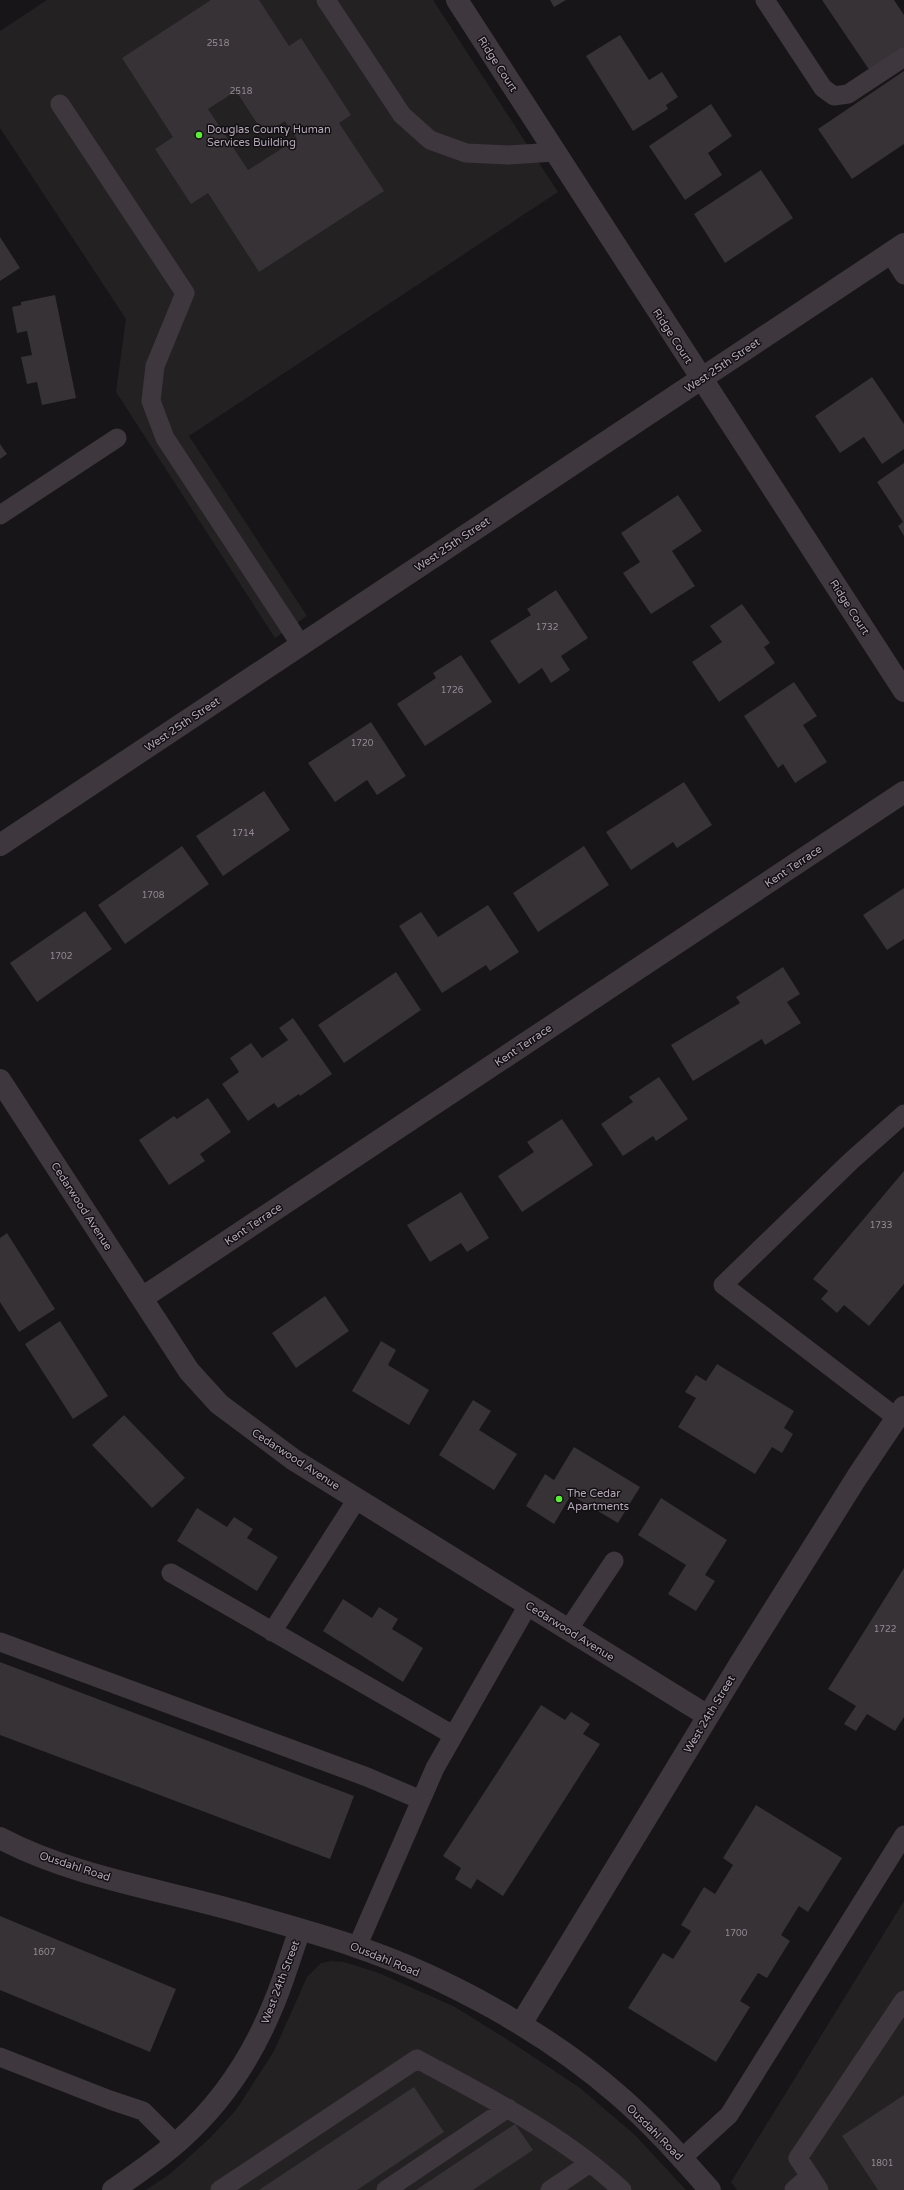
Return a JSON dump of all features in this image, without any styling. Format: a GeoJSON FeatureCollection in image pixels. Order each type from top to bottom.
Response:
{"type":"FeatureCollection","features":[{"type":"Feature","properties":{"kind":"street","name":"Ridge Court"},"geometry":{"type":"LineString","coordinates":[[457,0],[904,691]]}},
{"type":"Feature","properties":{"kind":"street","name":"West 25th Street"},"geometry":{"type":"LineString","coordinates":[[0,845],[897,249]]}},
{"type":"Feature","properties":{"kind":"street","name":"Kent Terrace"},"geometry":{"type":"LineString","coordinates":[[142,1298],[904,792]]}},
{"type":"Feature","properties":{"kind":"street","name":"Cedarwood Avenue"},"geometry":{"type":"LineString","coordinates":[[0,1080],[189,1370],[219,1404],[294,1460],[708,1716]]}},
{"type":"Feature","properties":{"kind":"street","name":"West 24th Street"},"geometry":{"type":"LineString","coordinates":[[521,2024],[708,1716],[857,1477],[901,1413]]}},
{"type":"Feature","properties":{"kind":"street","name":"Ousdahl Road"},"geometry":{"type":"LineString","coordinates":[[0,1838],[59,1863],[300,1930],[357,1947],[407,1966],[521,2024],[580,2064],[618,2095],[682,2158],[710,2190]]}},
{"type":"Feature","properties":{"kind":"street","name":"West 24th Street"},"geometry":{"type":"LineString","coordinates":[[113,2190],[175,2143],[197,2123],[224,2092],[248,2056],[272,2010],[300,1930]]}},
{"type":"Feature","properties":{"kind":"lane"},"geometry":{"type":"LineString","coordinates":[[326,0],[402,115],[430,140],[466,153],[508,155],[555,152]]}},
{"type":"Feature","properties":{"kind":"lane"},"geometry":{"type":"LineString","coordinates":[[765,0],[823,88],[834,96],[848,94],[904,57]]}},
{"type":"Feature","properties":{"kind":"lane"},"geometry":{"type":"LineString","coordinates":[[60,104],[185,293],[155,366],[151,401],[165,438],[301,645]]}},
{"type":"Feature","properties":{"kind":"lane"},"geometry":{"type":"LineString","coordinates":[[897,249],[904,275]]}},
{"type":"Feature","properties":{"kind":"lane"},"geometry":{"type":"LineString","coordinates":[[0,515],[117,438]]}},
{"type":"Feature","properties":{"kind":"lane"},"geometry":{"type":"LineString","coordinates":[[901,1413],[723,1286],[851,1161],[904,1114]]}},
{"type":"Feature","properties":{"kind":"lane"},"geometry":{"type":"LineString","coordinates":[[272,1632],[357,1499]]}},
{"type":"Feature","properties":{"kind":"lane"},"geometry":{"type":"LineString","coordinates":[[568,1630],[614,1561]]}},
{"type":"Feature","properties":{"kind":"lane"},"geometry":{"type":"LineString","coordinates":[[171,1573],[453,1735]]}},
{"type":"Feature","properties":{"kind":"lane"},"geometry":{"type":"LineString","coordinates":[[357,1947],[435,1768],[528,1605]]}},
{"type":"Feature","properties":{"kind":"lane"},"geometry":{"type":"LineString","coordinates":[[0,1642],[367,1777],[420,1800]]}},
{"type":"Feature","properties":{"kind":"lane"},"geometry":{"type":"LineString","coordinates":[[682,2158],[729,2115],[904,1835]]}},
{"type":"Feature","properties":{"kind":"lane"},"geometry":{"type":"LineString","coordinates":[[794,2190],[814,2183],[798,2158],[904,2000]]}},
{"type":"Feature","properties":{"kind":"lane"},"geometry":{"type":"LineString","coordinates":[[0,2057],[110,2100],[143,2111],[175,2143]]}},
{"type":"Feature","properties":{"kind":"lane"},"geometry":{"type":"LineString","coordinates":[[220,2190],[417,2059],[522,2115],[567,2145],[622,2190]]}},
{"type":"Feature","properties":{"kind":"lane"},"geometry":{"type":"LineString","coordinates":[[386,2190],[508,2108]]}},
{"type":"Feature","properties":{"kind":"lane"},"geometry":{"type":"LineString","coordinates":[[550,2190],[590,2163]]}},
{"type":"Feature","properties":{"kind":"shaded area"},"geometry":{"type":"Polygon","coordinates":[[[47,0],[433,0],[558,192],[189,436],[307,616],[275,638],[116,392],[126,319],[0,128],[0,31],[47,0]]]}},
{"type":"Feature","properties":{"kind":"shaded area"},"geometry":{"type":"Polygon","coordinates":[[[904,1901],[904,2190],[737,2190],[731,2182],[904,1901]]]}},
{"type":"Feature","properties":{"kind":"shaded area"},"geometry":{"type":"Polygon","coordinates":[[[331,1961],[344,1962],[379,1973],[455,2007],[508,2040],[580,2088],[635,2135],[686,2190],[146,2190],[170,2174],[209,2139],[236,2110],[274,2051],[307,1977],[321,1963],[331,1961]]]}},
{"type":"Feature","properties":{"kind":"building","name":"Douglas County Human Services Building"},"geometry":{"type":"Polygon","coordinates":[[[211,0],[259,0],[289,46],[301,38],[351,115],[339,123],[384,191],[259,272],[208,193],[191,204],[155,149],[173,137],[122,58],[211,0]],[[236,91],[208,109],[248,170],[297,139],[285,121],[264,134],[236,91]]]}},
{"type":"Feature","properties":{"kind":"building"},"geometry":{"type":"Polygon","coordinates":[[[550,0],[566,0],[554,7],[550,0]]]}},
{"type":"Feature","properties":{"kind":"building"},"geometry":{"type":"Polygon","coordinates":[[[822,0],[894,0],[904,15],[904,48],[870,71],[822,0]]]}},
{"type":"Feature","properties":{"kind":"building"},"geometry":{"type":"Polygon","coordinates":[[[620,35],[649,80],[662,72],[678,97],[666,105],[668,109],[633,131],[586,56],[620,35]]]}},
{"type":"Feature","properties":{"kind":"building"},"geometry":{"type":"Polygon","coordinates":[[[904,71],[904,144],[852,179],[818,129],[904,71]]]}},
{"type":"Feature","properties":{"kind":"building"},"geometry":{"type":"Polygon","coordinates":[[[711,104],[732,136],[708,153],[722,175],[685,200],[649,146],[711,104]]]}},
{"type":"Feature","properties":{"kind":"building"},"geometry":{"type":"Polygon","coordinates":[[[761,170],[793,218],[725,263],[694,214],[761,170]]]}},
{"type":"Feature","properties":{"kind":"building"},"geometry":{"type":"Polygon","coordinates":[[[0,237],[20,268],[0,281],[0,237]]]}},
{"type":"Feature","properties":{"kind":"building"},"geometry":{"type":"Polygon","coordinates":[[[55,295],[76,398],[42,405],[37,382],[27,384],[21,357],[32,355],[27,331],[17,333],[12,307],[21,305],[21,302],[55,295]]]}},
{"type":"Feature","properties":{"kind":"building"},"geometry":{"type":"Polygon","coordinates":[[[872,377],[904,424],[904,449],[882,464],[864,437],[840,453],[815,416],[872,377]]]}},
{"type":"Feature","properties":{"kind":"building"},"geometry":{"type":"Polygon","coordinates":[[[0,444],[7,454],[0,459],[0,444]]]}},
{"type":"Feature","properties":{"kind":"building"},"geometry":{"type":"Polygon","coordinates":[[[904,463],[904,536],[898,526],[903,522],[877,482],[904,463]]]}},
{"type":"Feature","properties":{"kind":"building"},"geometry":{"type":"Polygon","coordinates":[[[678,495],[702,531],[672,551],[695,586],[651,614],[623,573],[640,562],[621,533],[678,495]]]}},
{"type":"Feature","properties":{"kind":"building"},"geometry":{"type":"Polygon","coordinates":[[[556,590],[588,638],[561,656],[570,670],[551,683],[542,668],[519,684],[490,641],[531,615],[527,609],[556,590]]]}},
{"type":"Feature","properties":{"kind":"building"},"geometry":{"type":"Polygon","coordinates":[[[742,604],[770,643],[764,647],[775,663],[719,702],[692,662],[722,642],[710,626],[742,604]]]}},
{"type":"Feature","properties":{"kind":"building"},"geometry":{"type":"Polygon","coordinates":[[[461,655],[492,702],[425,746],[397,704],[436,678],[433,673],[461,655]]]}},
{"type":"Feature","properties":{"kind":"building"},"geometry":{"type":"Polygon","coordinates":[[[794,682],[817,716],[803,725],[827,762],[795,783],[783,764],[778,768],[744,716],[794,682]]]}},
{"type":"Feature","properties":{"kind":"building"},"geometry":{"type":"Polygon","coordinates":[[[371,722],[406,776],[377,795],[367,780],[335,802],[308,763],[371,722]]]}},
{"type":"Feature","properties":{"kind":"building"},"geometry":{"type":"Polygon","coordinates":[[[684,782],[712,825],[677,848],[673,842],[631,870],[606,832],[684,782]]]}},
{"type":"Feature","properties":{"kind":"building"},"geometry":{"type":"Polygon","coordinates":[[[264,791],[290,830],[223,876],[196,836],[264,791]]]}},
{"type":"Feature","properties":{"kind":"building"},"geometry":{"type":"Polygon","coordinates":[[[182,846],[209,884],[125,944],[98,905],[182,846]]]}},
{"type":"Feature","properties":{"kind":"building"},"geometry":{"type":"Polygon","coordinates":[[[584,846],[609,885],[538,932],[513,893],[584,846]]]}},
{"type":"Feature","properties":{"kind":"building"},"geometry":{"type":"Polygon","coordinates":[[[904,888],[904,939],[887,950],[863,915],[904,888]]]}},
{"type":"Feature","properties":{"kind":"building"},"geometry":{"type":"Polygon","coordinates":[[[488,905],[519,952],[490,971],[486,965],[442,993],[399,926],[421,912],[438,937],[488,905]]]}},
{"type":"Feature","properties":{"kind":"building"},"geometry":{"type":"Polygon","coordinates":[[[85,911],[112,949],[37,1002],[10,963],[85,911]]]}},
{"type":"Feature","properties":{"kind":"building"},"geometry":{"type":"Polygon","coordinates":[[[783,967],[800,994],[787,1002],[801,1023],[765,1045],[762,1039],[693,1081],[671,1045],[740,1003],[736,997],[783,967]]]}},
{"type":"Feature","properties":{"kind":"building"},"geometry":{"type":"Polygon","coordinates":[[[396,972],[421,1010],[344,1063],[318,1025],[396,972]]]}},
{"type":"Feature","properties":{"kind":"building"},"geometry":{"type":"Polygon","coordinates":[[[293,1018],[332,1074],[300,1096],[299,1094],[278,1108],[274,1103],[248,1121],[222,1084],[239,1072],[230,1058],[251,1043],[262,1058],[288,1040],[279,1028],[293,1018]]]}},
{"type":"Feature","properties":{"kind":"building"},"geometry":{"type":"Polygon","coordinates":[[[659,1077],[688,1119],[656,1141],[653,1136],[623,1156],[601,1124],[633,1102],[629,1097],[659,1077]]]}},
{"type":"Feature","properties":{"kind":"building"},"geometry":{"type":"Polygon","coordinates":[[[208,1098],[231,1132],[200,1154],[205,1161],[169,1185],[139,1140],[174,1116],[177,1119],[208,1098]]]}},
{"type":"Feature","properties":{"kind":"building"},"geometry":{"type":"Polygon","coordinates":[[[562,1119],[593,1165],[522,1212],[498,1176],[534,1152],[527,1142],[562,1119]]]}},
{"type":"Feature","properties":{"kind":"building"},"geometry":{"type":"Polygon","coordinates":[[[904,1171],[904,1284],[869,1326],[844,1305],[837,1313],[821,1299],[828,1291],[813,1279],[904,1171]]]}},
{"type":"Feature","properties":{"kind":"building"},"geometry":{"type":"Polygon","coordinates":[[[461,1192],[489,1238],[467,1252],[461,1243],[430,1262],[407,1225],[461,1192]]]}},
{"type":"Feature","properties":{"kind":"building"},"geometry":{"type":"Polygon","coordinates":[[[7,1233],[55,1309],[19,1332],[0,1302],[0,1238],[7,1233]]]}},
{"type":"Feature","properties":{"kind":"building"},"geometry":{"type":"Polygon","coordinates":[[[325,1296],[349,1331],[296,1368],[272,1333],[325,1296]]]}},
{"type":"Feature","properties":{"kind":"building"},"geometry":{"type":"Polygon","coordinates":[[[60,1321],[108,1396],[73,1419],[25,1344],[60,1321]]]}},
{"type":"Feature","properties":{"kind":"building"},"geometry":{"type":"Polygon","coordinates":[[[381,1341],[396,1350],[388,1365],[429,1390],[409,1425],[352,1391],[381,1341]]]}},
{"type":"Feature","properties":{"kind":"building"},"geometry":{"type":"Polygon","coordinates":[[[717,1364],[794,1411],[784,1428],[793,1434],[782,1453],[772,1447],[755,1474],[678,1427],[696,1398],[685,1392],[696,1375],[706,1381],[717,1364]]]}},
{"type":"Feature","properties":{"kind":"building"},"geometry":{"type":"Polygon","coordinates":[[[473,1400],[491,1411],[479,1430],[517,1454],[494,1490],[439,1455],[473,1400]]]}},
{"type":"Feature","properties":{"kind":"building"},"geometry":{"type":"Polygon","coordinates":[[[124,1415],[185,1478],[152,1508],[92,1445],[124,1415]]]}},
{"type":"Feature","properties":{"kind":"building"},"geometry":{"type":"Polygon","coordinates":[[[574,1447],[640,1487],[618,1523],[571,1495],[554,1524],[526,1506],[545,1474],[554,1480],[574,1447]]]}},
{"type":"Feature","properties":{"kind":"building"},"geometry":{"type":"Polygon","coordinates":[[[661,1498],[727,1540],[705,1575],[715,1581],[696,1611],[668,1594],[686,1565],[638,1535],[661,1498]]]}},
{"type":"Feature","properties":{"kind":"building"},"geometry":{"type":"Polygon","coordinates":[[[197,1508],[227,1527],[234,1517],[253,1529],[247,1538],[278,1557],[257,1591],[177,1541],[197,1508]]]}},
{"type":"Feature","properties":{"kind":"building"},"geometry":{"type":"Polygon","coordinates":[[[904,1568],[904,1717],[895,1731],[867,1714],[856,1731],[844,1724],[856,1706],[828,1689],[904,1568]]]}},
{"type":"Feature","properties":{"kind":"building"},"geometry":{"type":"Polygon","coordinates":[[[343,1599],[372,1618],[379,1607],[398,1619],[392,1629],[423,1648],[403,1682],[323,1631],[343,1599]]]}},
{"type":"Feature","properties":{"kind":"building"},"geometry":{"type":"Polygon","coordinates":[[[0,1662],[354,1796],[330,1859],[0,1735],[0,1662]]]}},
{"type":"Feature","properties":{"kind":"building"},"geometry":{"type":"Polygon","coordinates":[[[541,1705],[565,1720],[571,1712],[590,1724],[583,1734],[600,1744],[503,1896],[477,1879],[471,1889],[455,1879],[461,1868],[443,1856],[541,1705]]]}},
{"type":"Feature","properties":{"kind":"building"},"geometry":{"type":"Polygon","coordinates":[[[756,1805],[842,1858],[808,1912],[799,1906],[781,1935],[790,1941],[767,1978],[758,1973],[740,2001],[750,2007],[716,2062],[628,2008],[663,1953],[673,1959],[691,1931],[681,1925],[704,1887],[715,1894],[733,1865],[723,1858],[756,1805]]]}},
{"type":"Feature","properties":{"kind":"building"},"geometry":{"type":"Polygon","coordinates":[[[0,1916],[176,1989],[150,2052],[0,1990],[0,1916]]]}},
{"type":"Feature","properties":{"kind":"building"},"geometry":{"type":"Polygon","coordinates":[[[414,2087],[444,2132],[357,2190],[259,2190],[414,2087]]]}},
{"type":"Feature","properties":{"kind":"building"},"geometry":{"type":"Polygon","coordinates":[[[904,2095],[904,2190],[878,2190],[842,2136],[904,2095]]]}},
{"type":"Feature","properties":{"kind":"building"},"geometry":{"type":"Polygon","coordinates":[[[515,2124],[533,2150],[473,2190],[416,2190],[515,2124]]]}},
{"type":"Feature","properties":{"kind":"place","name":"Douglas County Human Services Building"},"geometry":{"type":"Point","coordinates":[199,135]}},
{"type":"Feature","properties":{"kind":"place","name":"The Cedar Apartments"},"geometry":{"type":"Point","coordinates":[559,1499]}}]}
